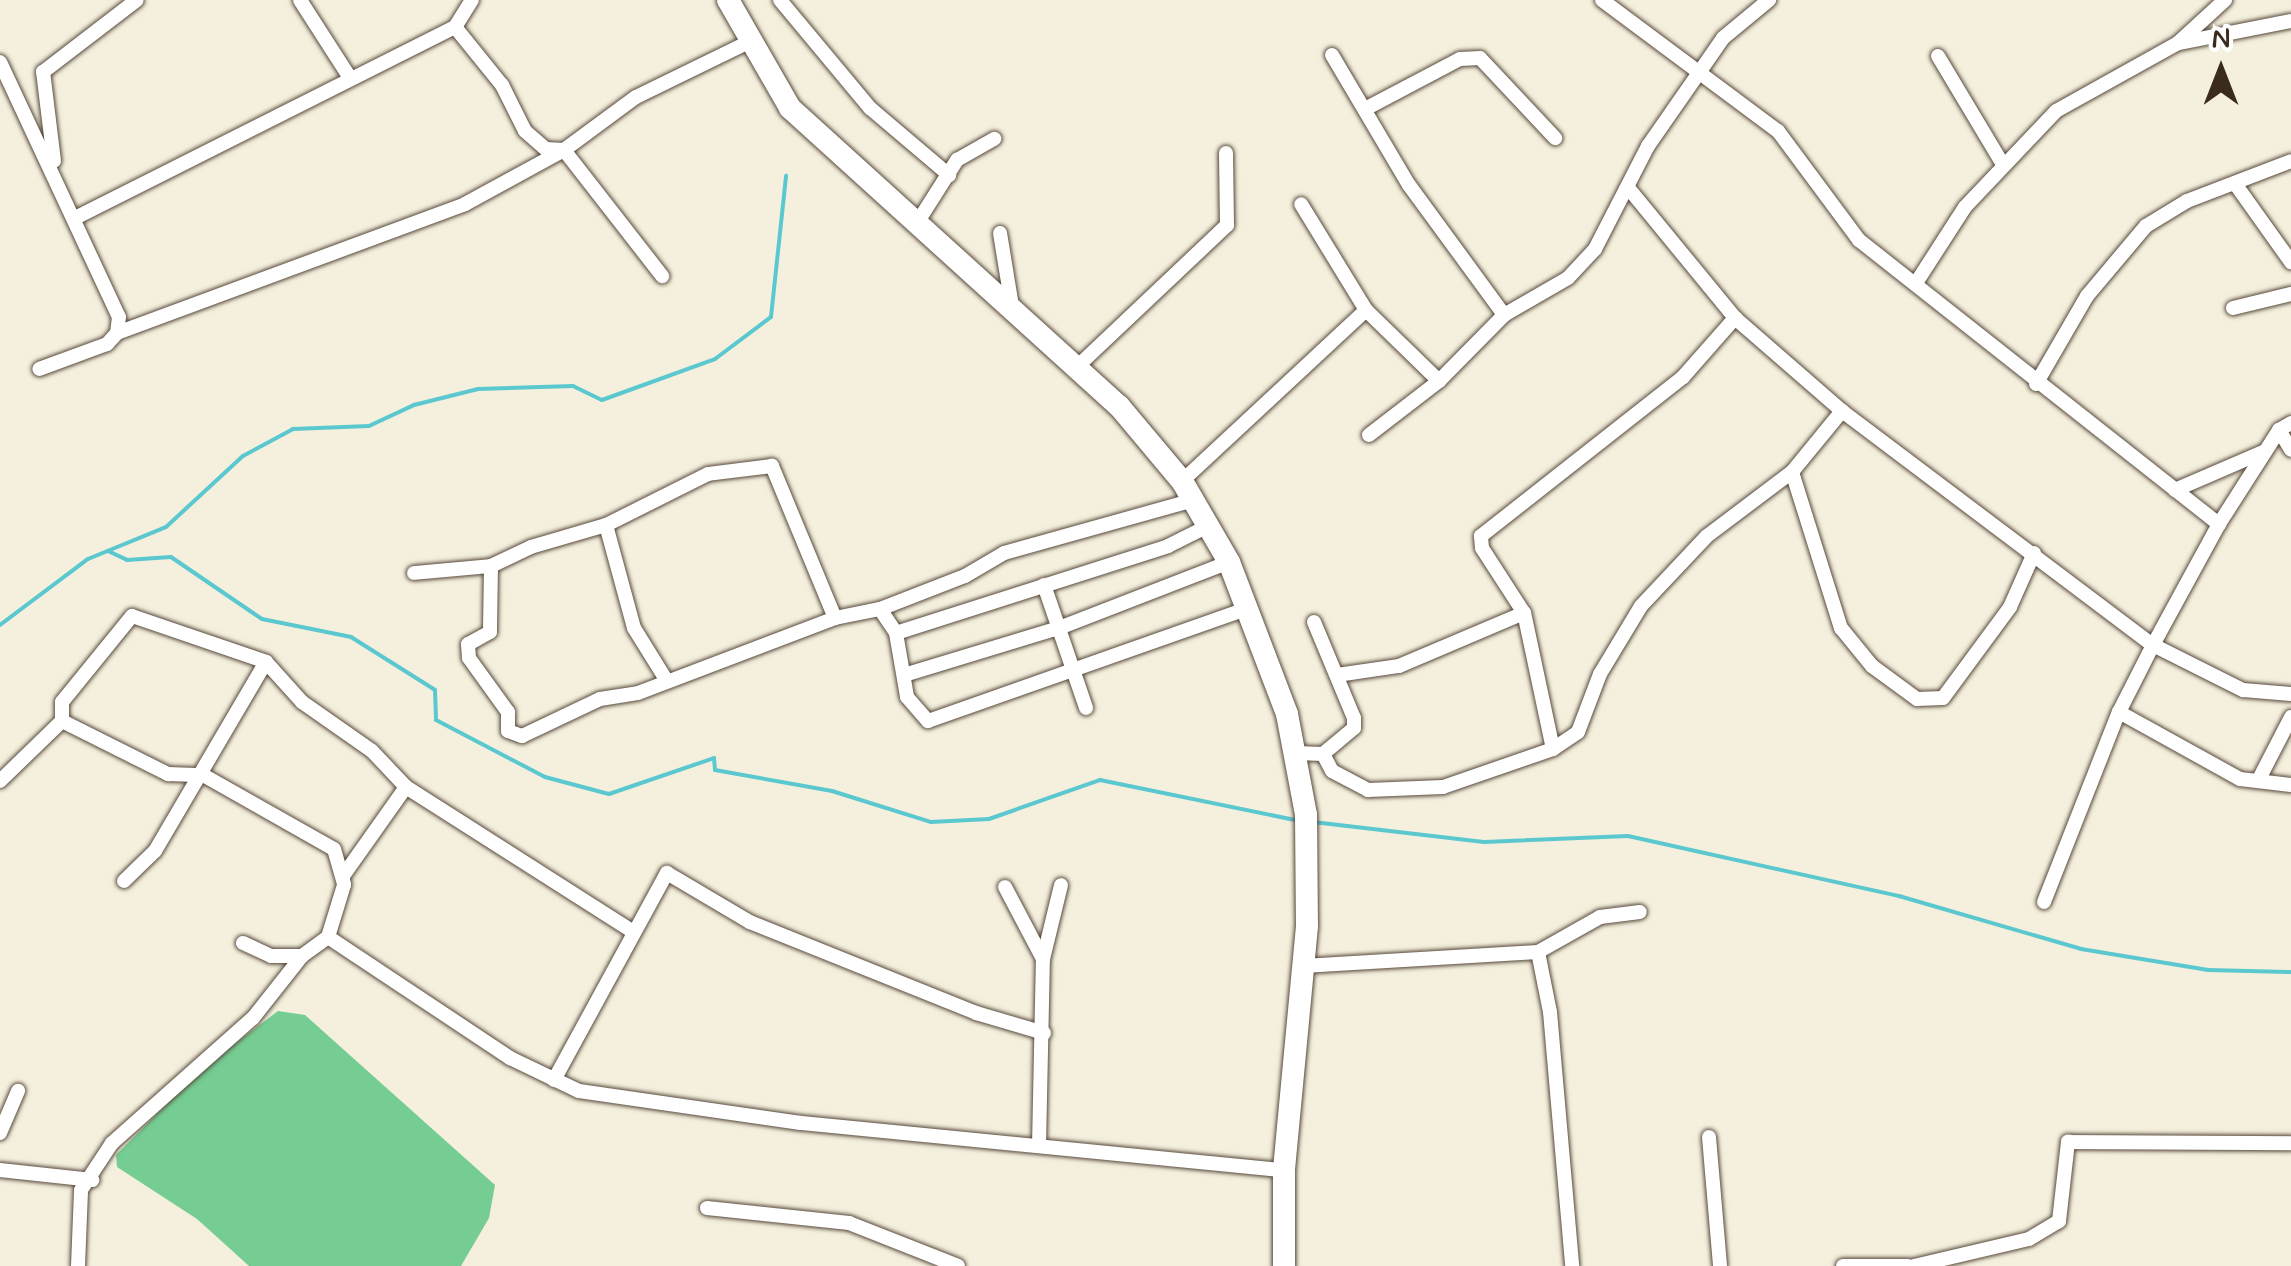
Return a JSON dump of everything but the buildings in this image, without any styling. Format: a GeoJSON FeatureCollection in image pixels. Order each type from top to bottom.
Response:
{"type":"FeatureCollection","features":[{"type":"Feature","properties":{"kind":"main road"},"geometry":{"type":"LineString","coordinates":[[728,0],[790,108],[1078,366],[1188,490],[1228,562],[1248,608],[1296,753],[1308,847],[1303,966],[1284,1170],[1284,1266]]}},
{"type":"Feature","properties":{"kind":"street"},"geometry":{"type":"LineString","coordinates":[[54,168],[43,72],[137,0]]}},
{"type":"Feature","properties":{"kind":"street"},"geometry":{"type":"LineString","coordinates":[[300,0],[350,78]]}},
{"type":"Feature","properties":{"kind":"street"},"geometry":{"type":"LineString","coordinates":[[77,217],[455,27],[472,0]]}},
{"type":"Feature","properties":{"kind":"street"},"geometry":{"type":"LineString","coordinates":[[780,0],[870,108],[949,175]]}},
{"type":"Feature","properties":{"kind":"street"},"geometry":{"type":"LineString","coordinates":[[1602,0],[1778,131],[1859,240],[2036,384],[2219,524]]}},
{"type":"Feature","properties":{"kind":"street"},"geometry":{"type":"LineString","coordinates":[[1368,435],[1439,380],[1504,315],[1568,278],[1610,229],[1648,146],[1724,38],[1770,0]]}},
{"type":"Feature","properties":{"kind":"street"},"geometry":{"type":"LineString","coordinates":[[1916,284],[2002,163],[2056,111],[2178,44],[2225,0]]}},
{"type":"Feature","properties":{"kind":"street"},"geometry":{"type":"LineString","coordinates":[[2178,44],[2291,21]]}},
{"type":"Feature","properties":{"kind":"street"},"geometry":{"type":"LineString","coordinates":[[455,27],[502,85],[524,131],[546,149],[564,150],[662,276]]}},
{"type":"Feature","properties":{"kind":"street"},"geometry":{"type":"LineString","coordinates":[[40,369],[78,359],[118,332],[466,204],[564,150],[636,97],[749,42]]}},
{"type":"Feature","properties":{"kind":"street"},"geometry":{"type":"LineString","coordinates":[[1332,56],[1409,185],[1504,315]]}},
{"type":"Feature","properties":{"kind":"street"},"geometry":{"type":"LineString","coordinates":[[1938,56],[2002,163]]}},
{"type":"Feature","properties":{"kind":"street"},"geometry":{"type":"LineString","coordinates":[[1365,109],[1460,59],[1480,58],[1555,138]]}},
{"type":"Feature","properties":{"kind":"street"},"geometry":{"type":"LineString","coordinates":[[0,62],[77,217],[119,317],[118,332]]}},
{"type":"Feature","properties":{"kind":"street"},"geometry":{"type":"LineString","coordinates":[[917,223],[957,160],[994,140]]}},
{"type":"Feature","properties":{"kind":"street"},"geometry":{"type":"LineString","coordinates":[[1078,366],[1228,225],[1226,152]]}},
{"type":"Feature","properties":{"kind":"street"},"geometry":{"type":"LineString","coordinates":[[2036,384],[2087,296],[2146,226],[2187,201],[2291,161]]}},
{"type":"Feature","properties":{"kind":"street"},"geometry":{"type":"LineString","coordinates":[[2236,185],[2291,262]]}},
{"type":"Feature","properties":{"kind":"street"},"geometry":{"type":"LineString","coordinates":[[1630,190],[1736,318],[1842,411],[2154,645],[2243,690],[2291,694]]}},
{"type":"Feature","properties":{"kind":"street"},"geometry":{"type":"LineString","coordinates":[[1302,204],[1366,310],[1439,380]]}},
{"type":"Feature","properties":{"kind":"street"},"geometry":{"type":"LineString","coordinates":[[1000,233],[1012,306]]}},
{"type":"Feature","properties":{"kind":"street"},"geometry":{"type":"LineString","coordinates":[[2233,308],[2291,294]]}},
{"type":"Feature","properties":{"kind":"street"},"geometry":{"type":"LineString","coordinates":[[491,566],[490,632],[468,644],[469,658],[508,712],[513,736],[834,618],[880,609],[1004,554],[1188,490],[1366,310]]}},
{"type":"Feature","properties":{"kind":"street"},"geometry":{"type":"LineString","coordinates":[[1553,749],[1524,613],[1482,548],[1482,536],[1682,376],[1736,318]]}},
{"type":"Feature","properties":{"kind":"street"},"geometry":{"type":"LineString","coordinates":[[1323,754],[1332,772],[1368,790],[1443,787],[1553,749],[1578,732],[1600,674],[1640,606],[1707,536],[1792,472],[1842,411]]}},
{"type":"Feature","properties":{"kind":"street"},"geometry":{"type":"LineString","coordinates":[[2285,426],[2291,450]]}},
{"type":"Feature","properties":{"kind":"street"},"geometry":{"type":"LineString","coordinates":[[2044,902],[2119,712],[2219,524],[2285,426]]}},
{"type":"Feature","properties":{"kind":"street"},"geometry":{"type":"LineString","coordinates":[[2175,490],[2265,451]]}},
{"type":"Feature","properties":{"kind":"street"},"geometry":{"type":"LineString","coordinates":[[414,573],[491,566],[530,546],[606,525],[708,474],[772,466],[834,618]]}},
{"type":"Feature","properties":{"kind":"street"},"geometry":{"type":"LineString","coordinates":[[1792,472],[1840,628],[1872,666],[1917,699],[1943,698],[2010,606],[2034,553]]}},
{"type":"Feature","properties":{"kind":"street"},"geometry":{"type":"LineString","coordinates":[[606,525],[634,628],[665,678]]}},
{"type":"Feature","properties":{"kind":"street"},"geometry":{"type":"LineString","coordinates":[[896,633],[1168,546],[1210,525]]}},
{"type":"Feature","properties":{"kind":"street"},"geometry":{"type":"LineString","coordinates":[[904,675],[1059,628],[1228,562]]}},
{"type":"Feature","properties":{"kind":"street"},"geometry":{"type":"LineString","coordinates":[[1044,586],[1086,708]]}},
{"type":"Feature","properties":{"kind":"street"},"geometry":{"type":"LineString","coordinates":[[880,609],[896,633],[906,697],[928,721],[1248,608]]}},
{"type":"Feature","properties":{"kind":"street"},"geometry":{"type":"LineString","coordinates":[[1337,675],[1399,666],[1524,613]]}},
{"type":"Feature","properties":{"kind":"street"},"geometry":{"type":"LineString","coordinates":[[0,781],[62,721],[62,702],[132,616],[266,662],[302,702],[372,750],[406,787],[634,932]]}},
{"type":"Feature","properties":{"kind":"street"},"geometry":{"type":"LineString","coordinates":[[1296,753],[1323,754],[1354,728],[1314,622]]}},
{"type":"Feature","properties":{"kind":"street"},"geometry":{"type":"LineString","coordinates":[[124,881],[155,852],[266,662]]}},
{"type":"Feature","properties":{"kind":"street"},"geometry":{"type":"LineString","coordinates":[[2119,712],[2240,779],[2291,786]]}},
{"type":"Feature","properties":{"kind":"street"},"geometry":{"type":"LineString","coordinates":[[2258,781],[2291,717]]}},
{"type":"Feature","properties":{"kind":"street"},"geometry":{"type":"LineString","coordinates":[[62,721],[168,774],[198,775],[334,849],[343,876]]}},
{"type":"Feature","properties":{"kind":"street"},"geometry":{"type":"LineString","coordinates":[[78,1266],[81,1190],[92,1180],[112,1144],[254,1018],[302,956],[328,937],[343,876],[406,787]]}},
{"type":"Feature","properties":{"kind":"street"},"geometry":{"type":"LineString","coordinates":[[554,1080],[666,872],[750,922],[976,1013],[1044,1034]]}},
{"type":"Feature","properties":{"kind":"street"},"geometry":{"type":"LineString","coordinates":[[1039,1146],[1043,959],[1061,885]]}},
{"type":"Feature","properties":{"kind":"street"},"geometry":{"type":"LineString","coordinates":[[1005,887],[1043,959]]}},
{"type":"Feature","properties":{"kind":"street"},"geometry":{"type":"LineString","coordinates":[[1303,966],[1538,952],[1600,917],[1640,912]]}},
{"type":"Feature","properties":{"kind":"street"},"geometry":{"type":"LineString","coordinates":[[328,937],[554,1080],[646,1105],[1284,1170]]}},
{"type":"Feature","properties":{"kind":"street"},"geometry":{"type":"LineString","coordinates":[[243,944],[272,956],[302,956]]}},
{"type":"Feature","properties":{"kind":"street"},"geometry":{"type":"LineString","coordinates":[[1538,952],[1550,1012],[1572,1266]]}},
{"type":"Feature","properties":{"kind":"street"},"geometry":{"type":"LineString","coordinates":[[0,1133],[18,1091]]}},
{"type":"Feature","properties":{"kind":"street"},"geometry":{"type":"LineString","coordinates":[[1709,1137],[1720,1266]]}},
{"type":"Feature","properties":{"kind":"street"},"geometry":{"type":"LineString","coordinates":[[1843,1266],[1911,1266],[2029,1239],[2059,1222],[2068,1142],[2291,1144]]}},
{"type":"Feature","properties":{"kind":"street"},"geometry":{"type":"LineString","coordinates":[[0,1170],[92,1180]]}},
{"type":"Feature","properties":{"kind":"street"},"geometry":{"type":"LineString","coordinates":[[706,1208],[849,1223],[958,1266]]}},
{"type":"Feature","properties":{"kind":"green space"},"geometry":{"type":"Polygon","coordinates":[[[278,1011],[305,1015],[495,1185],[489,1218],[461,1266],[249,1266],[197,1219],[117,1167],[116,1155],[204,1067],[278,1011]]]}},
{"type":"Feature","properties":{"kind":"waterway"},"geometry":{"type":"LineString","coordinates":[[0,625],[88,559],[166,527],[243,456],[293,429],[369,426],[414,405],[478,389],[573,386],[602,400],[715,359],[771,317],[786,176]]}},
{"type":"Feature","properties":{"kind":"waterway"},"geometry":{"type":"LineString","coordinates":[[108,551],[127,560],[171,557],[262,619],[351,637],[435,690],[436,720],[545,777],[609,794],[714,758],[715,770],[832,791],[931,822],[989,819],[1100,780],[1299,821]]}},
{"type":"Feature","properties":{"kind":"waterway"},"geometry":{"type":"LineString","coordinates":[[1313,822],[1484,842],[1628,836],[1899,896],[2081,949],[2208,970],[2291,972]]}}]}
